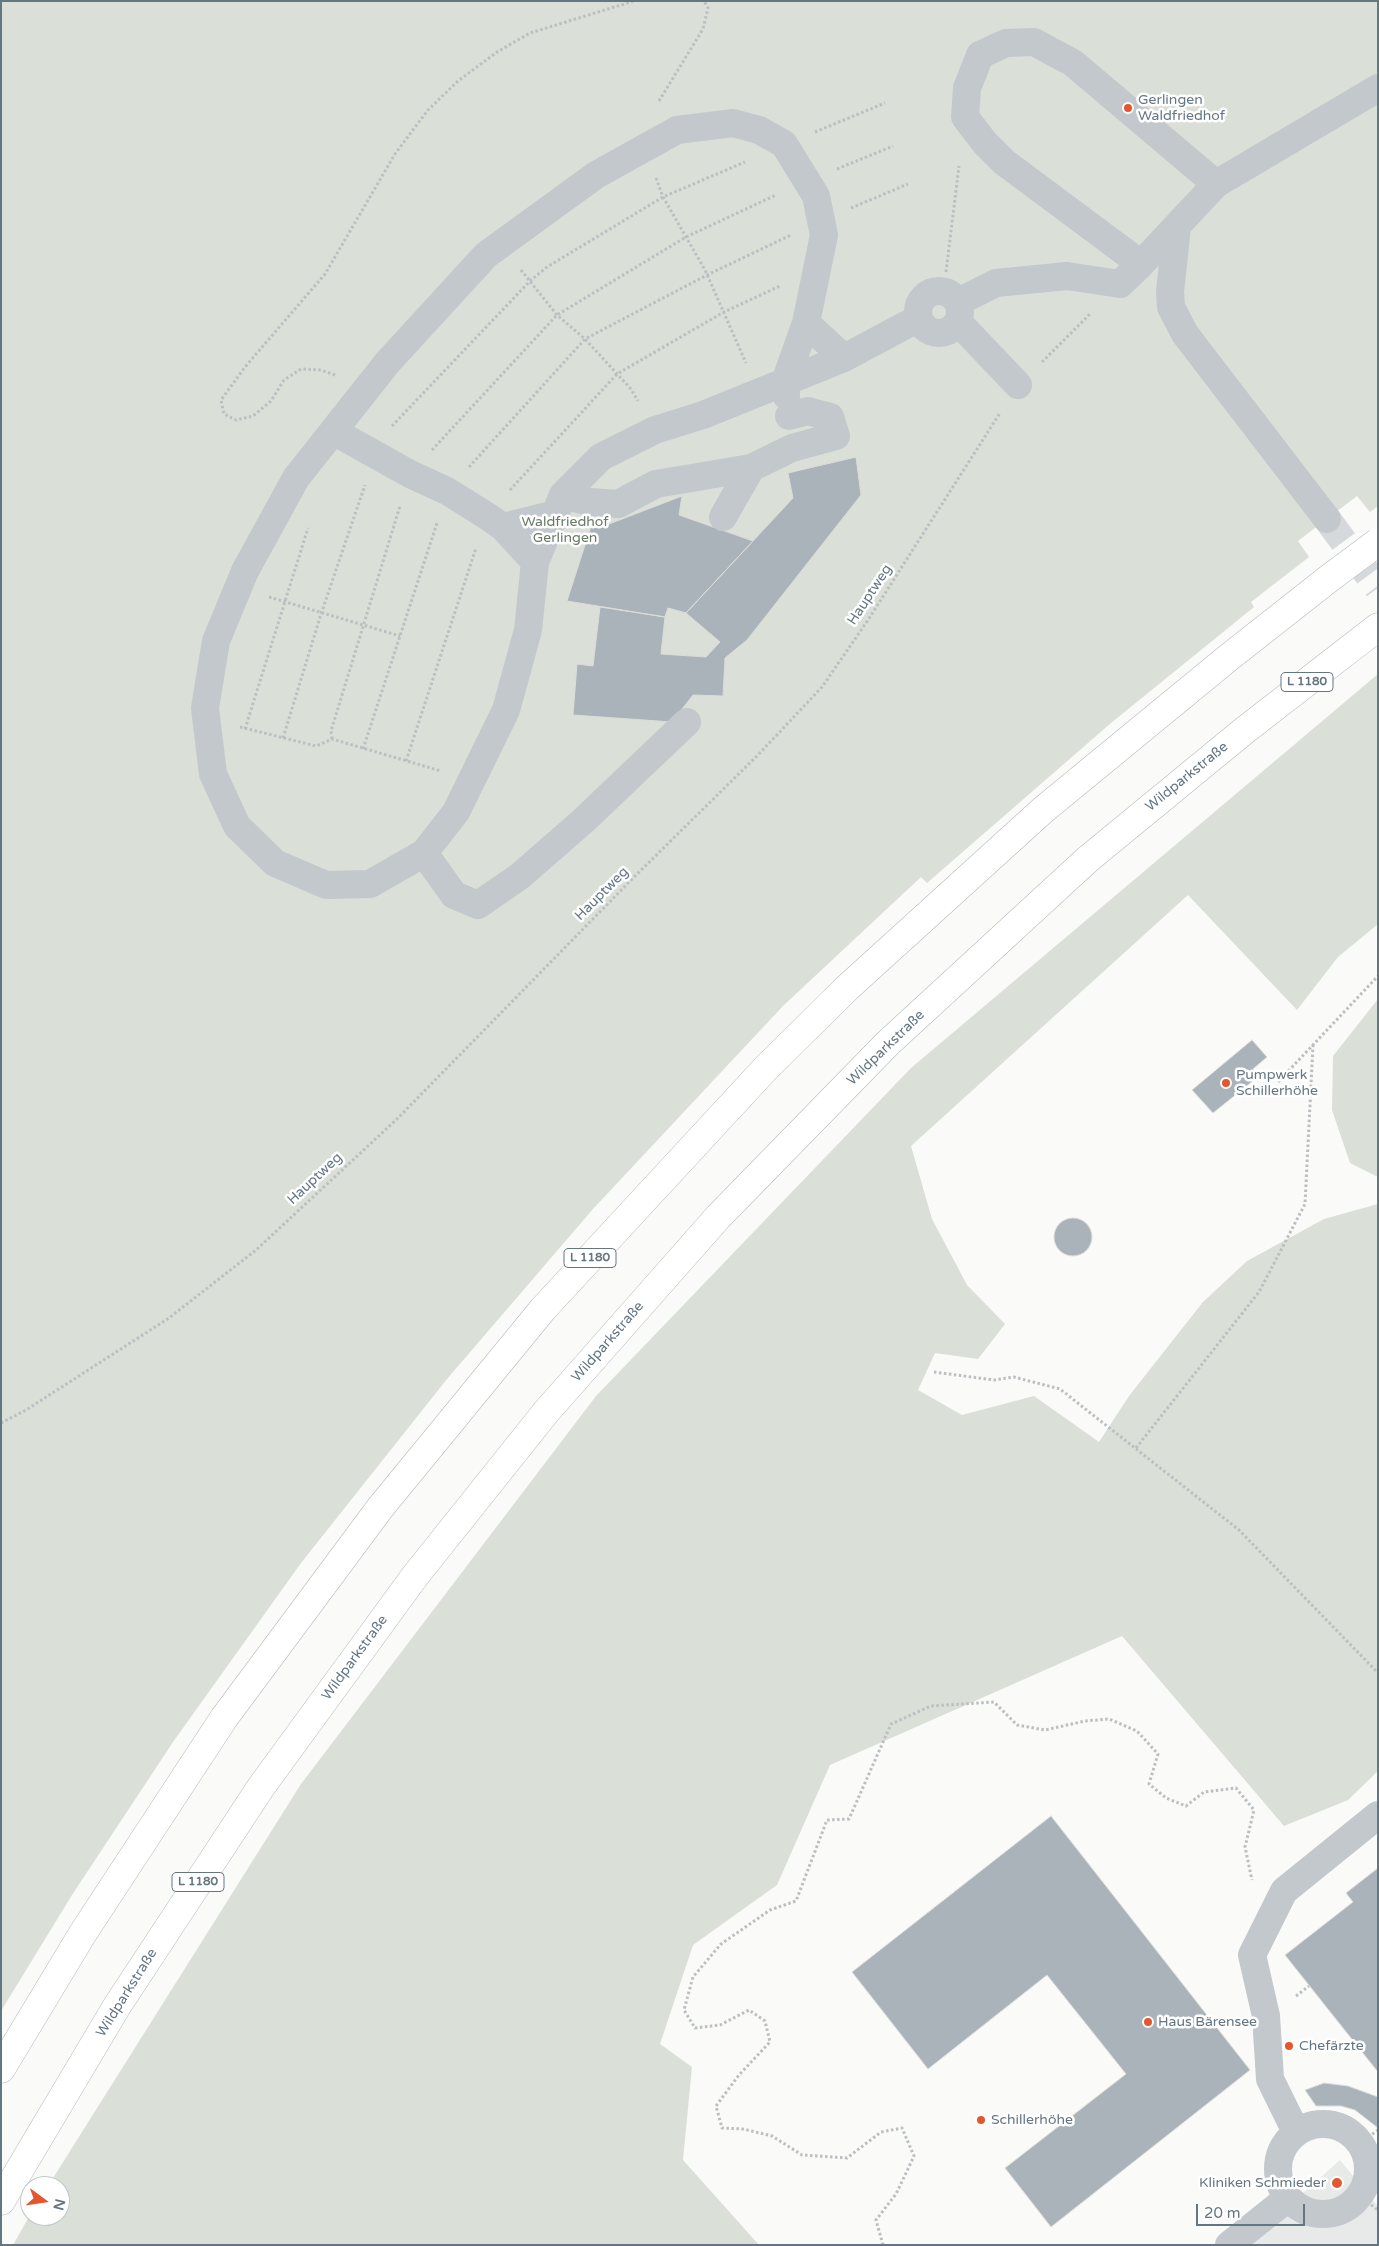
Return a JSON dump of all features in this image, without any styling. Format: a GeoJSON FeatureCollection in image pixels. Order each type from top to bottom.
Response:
{"type":"FeatureCollection","features":[{"type":"Feature","properties":{"kind":"highway","name":"L 1180"},"geometry":{"type":"LineString","coordinates":[[1,2069],[84,1933],[224,1718],[380,1508],[544,1309],[752,1083],[847,988],[1043,810],[1228,658],[1378,542]]}},
{"type":"Feature","properties":{"kind":"highway","name":"Wildparkstraße"},"geometry":{"type":"LineString","coordinates":[[1,2201],[117,2006],[261,1787],[415,1576],[546,1412],[718,1217],[888,1043],[1088,859],[1245,730],[1373,630]]}},
{"type":"Feature","properties":{"kind":"lane"},"geometry":{"type":"LineString","coordinates":[[1141,264],[1004,162],[985,143],[965,117],[967,88],[980,55],[1006,43],[1034,42],[1066,59],[1121,102],[1216,184]]}},
{"type":"Feature","properties":{"kind":"lane"},"geometry":{"type":"LineString","coordinates":[[954,306],[996,283],[1067,276],[1120,284],[1177,227],[1216,184],[1378,88]]}},
{"type":"Feature","properties":{"kind":"lane"},"geometry":{"type":"LineString","coordinates":[[792,448],[784,382],[806,323],[824,236],[816,196],[784,144],[759,130],[733,123],[677,130],[596,175],[486,255],[387,363],[296,478],[239,585],[216,640],[205,708],[206,719],[213,774],[237,826],[275,863],[326,884],[370,884],[424,852],[456,812],[473,781],[506,710],[528,630],[535,562],[559,504],[601,457],[654,430],[703,415],[759,393],[784,382],[844,358],[919,318],[928,329],[940,333],[954,328],[954,306]]}},
{"type":"Feature","properties":{"kind":"lane"},"geometry":{"type":"LineString","coordinates":[[1177,227],[1170,292],[1171,307],[1185,334],[1327,519]]}},
{"type":"Feature","properties":{"kind":"lane"},"geometry":{"type":"LineString","coordinates":[[954,306],[1018,385]]}},
{"type":"Feature","properties":{"kind":"lane"},"geometry":{"type":"LineString","coordinates":[[806,323],[844,358]]}},
{"type":"Feature","properties":{"kind":"lane"},"geometry":{"type":"LineString","coordinates":[[495,522],[559,504],[590,502],[618,504],[656,484],[751,468],[792,448],[836,436],[830,417],[808,411],[789,416]]}},
{"type":"Feature","properties":{"kind":"lane"},"geometry":{"type":"LineString","coordinates":[[333,431],[410,474],[448,491],[495,522],[535,562]]}},
{"type":"Feature","properties":{"kind":"lane"},"geometry":{"type":"LineString","coordinates":[[723,517],[751,468]]}},
{"type":"Feature","properties":{"kind":"lane"},"geometry":{"type":"LineString","coordinates":[[424,852],[454,895],[478,905],[520,876],[583,821],[687,722]]}},
{"type":"Feature","properties":{"kind":"lane"},"geometry":{"type":"LineString","coordinates":[[1296,2132],[1270,2079],[1266,2016],[1252,1955],[1284,1891],[1378,1815]]}},
{"type":"Feature","properties":{"kind":"lane"},"geometry":{"type":"LineString","coordinates":[[1323,2123],[1369,2136],[1366,2156],[1368,2203],[1350,2206],[1337,2212],[1324,2214],[1310,2213],[1298,2207],[1288,2198],[1280,2186],[1277,2171],[1279,2156],[1285,2143],[1296,2132],[1309,2126],[1323,2123]]}},
{"type":"Feature","properties":{"kind":"lane"},"geometry":{"type":"LineString","coordinates":[[1229,2245],[1288,2198]]}},
{"type":"Feature","properties":{"kind":"path"},"geometry":{"type":"LineString","coordinates":[[365,392],[321,370],[301,369],[284,380],[271,400],[253,416],[236,420],[224,414],[221,400],[245,367],[325,274],[395,154],[434,104],[458,81],[497,52],[530,33],[634,1]]}},
{"type":"Feature","properties":{"kind":"path"},"geometry":{"type":"LineString","coordinates":[[704,1],[708,8],[702,29],[654,109],[650,145],[663,197],[707,275],[759,393]]}},
{"type":"Feature","properties":{"kind":"path"},"geometry":{"type":"LineString","coordinates":[[283,738],[372,452],[530,281],[547,267],[663,197],[784,144],[885,103]]}},
{"type":"Feature","properties":{"kind":"path"},"geometry":{"type":"LineString","coordinates":[[332,740],[331,731],[410,474],[557,315],[686,237],[808,181],[893,146]]}},
{"type":"Feature","properties":{"kind":"path"},"geometry":{"type":"LineString","coordinates":[[954,306],[945,278],[959,166]]}},
{"type":"Feature","properties":{"kind":"path"},"geometry":{"type":"LineString","coordinates":[[363,748],[448,491],[585,339],[707,275],[821,220],[908,184]]}},
{"type":"Feature","properties":{"kind":"path"},"geometry":{"type":"LineString","coordinates":[[504,242],[530,281],[557,315],[585,339],[631,389],[654,430]]}},
{"type":"Feature","properties":{"kind":"path"},"geometry":{"type":"LineString","coordinates":[[406,761],[495,522],[617,374],[724,312],[818,268]]}},
{"type":"Feature","properties":{"kind":"path","name":"Hauptweg"},"geometry":{"type":"LineString","coordinates":[[1,1424],[169,1318],[256,1250],[396,1119],[635,876],[757,756],[822,687],[868,620],[1018,385],[1120,284]]}},
{"type":"Feature","properties":{"kind":"path"},"geometry":{"type":"LineString","coordinates":[[245,729],[311,520]]}},
{"type":"Feature","properties":{"kind":"path"},"geometry":{"type":"LineString","coordinates":[[239,585],[285,604],[400,636]]}},
{"type":"Feature","properties":{"kind":"path"},"geometry":{"type":"LineString","coordinates":[[206,719],[316,746],[332,740],[473,781]]}},
{"type":"Feature","properties":{"kind":"path"},"geometry":{"type":"LineString","coordinates":[[1278,1082],[1378,976]]}},
{"type":"Feature","properties":{"kind":"path"},"geometry":{"type":"LineString","coordinates":[[1136,1448],[1259,1292],[1305,1204],[1313,1045]]}},
{"type":"Feature","properties":{"kind":"path"},"geometry":{"type":"LineString","coordinates":[[934,1372],[994,1380],[1014,1377],[1060,1389],[1239,1530],[1378,1673]]}},
{"type":"Feature","properties":{"kind":"path"},"geometry":{"type":"LineString","coordinates":[[883,2245],[876,2220],[896,2194],[914,2156],[902,2128],[881,2132],[846,2158],[802,2155],[772,2136],[743,2129],[722,2128],[716,2106],[739,2075],[770,2042],[765,2020],[749,2010],[720,2025],[695,2028],[684,2010],[693,1977],[721,1944],[770,1910],[796,1901],[826,1820],[849,1819],[891,1724],[931,1706],[994,1702],[1017,1725],[1045,1730],[1085,1721],[1109,1719],[1137,1731],[1158,1754],[1149,1784],[1166,1798],[1186,1806],[1204,1792],[1236,1788],[1254,1810],[1245,1847],[1253,1882]]}},
{"type":"Feature","properties":{"kind":"shaded area","name":"Kliniken Schmieder"},"geometry":{"type":"Polygon","coordinates":[[[1340,2160],[1378,2206],[1378,2245],[1245,2245],[1340,2160]]]}},
{"type":"Feature","properties":{"kind":"green space","name":"Waldfriedhof Gerlingen"},"geometry":{"type":"Polygon","coordinates":[[[1,1],[1378,1],[1378,506],[1370,512],[1357,496],[1298,541],[1309,557],[1251,602],[1254,607],[1111,723],[927,883],[921,877],[783,1006],[593,1209],[447,1379],[301,1563],[173,1742],[72,1895],[1,2011],[1,1]]]}},
{"type":"Feature","properties":{"kind":"green space"},"geometry":{"type":"Polygon","coordinates":[[[1378,674],[1378,924],[1338,957],[1297,1010],[1188,895],[911,1146],[932,1219],[967,1285],[1005,1324],[978,1359],[935,1353],[918,1390],[962,1415],[1034,1396],[1099,1442],[1129,1396],[1203,1302],[1247,1261],[1324,1219],[1378,1204],[1378,1771],[1348,1800],[1284,1826],[1122,1636],[830,1765],[777,1885],[693,1945],[660,2044],[692,2067],[683,2160],[759,2245],[13,2245],[24,2226],[70,2226],[70,2176],[54,2176],[301,1784],[596,1396],[911,1068],[1378,674]]]}},
{"type":"Feature","properties":{"kind":"green space"},"geometry":{"type":"Polygon","coordinates":[[[1378,999],[1378,1177],[1350,1163],[1332,1110],[1333,1056],[1378,999]]]}},
{"type":"Feature","properties":{"kind":"building"},"geometry":{"type":"Polygon","coordinates":[[[856,457],[861,495],[747,640],[725,658],[723,696],[693,695],[672,722],[573,715],[577,664],[593,666],[600,607],[665,617],[661,654],[706,657],[720,642],[686,613],[793,498],[788,473],[856,457]]]}},
{"type":"Feature","properties":{"kind":"building"},"geometry":{"type":"Polygon","coordinates":[[[682,496],[679,515],[753,541],[686,613],[668,608],[665,617],[567,601],[594,517],[604,526],[682,496]]]}},
{"type":"Feature","properties":{"kind":"building","name":"Pumpwerk Schillerhöhe"},"geometry":{"type":"Polygon","coordinates":[[[1252,1040],[1267,1057],[1253,1069],[1259,1076],[1213,1113],[1192,1090],[1252,1040]]]}},
{"type":"Feature","properties":{"kind":"building"},"geometry":{"type":"Polygon","coordinates":[[[1073,1218],[1087,1223],[1092,1237],[1087,1251],[1073,1256],[1059,1251],[1054,1237],[1059,1223],[1073,1218]]]}},
{"type":"Feature","properties":{"kind":"building","name":"Haus Bärensee"},"geometry":{"type":"Polygon","coordinates":[[[1051,1816],[1250,2070],[1051,2227],[1005,2168],[1126,2074],[1047,1975],[928,2069],[852,1972],[1051,1816]]]}},
{"type":"Feature","properties":{"kind":"building"},"geometry":{"type":"Polygon","coordinates":[[[1378,1868],[1378,2072],[1285,1955],[1353,1902],[1346,1893],[1378,1868]]]}},
{"type":"Feature","properties":{"kind":"building"},"geometry":{"type":"Polygon","coordinates":[[[1324,2083],[1348,2086],[1378,2097],[1378,2128],[1355,2110],[1341,2106],[1316,2106],[1305,2090],[1324,2083]]]}},
{"type":"Feature","properties":{"kind":"tunnel"},"geometry":{"type":"LineString","coordinates":[[1327,519],[1378,588]]}},
{"type":"Feature","properties":{"kind":"place","name":"Gerlingen Waldfriedhof"},"geometry":{"type":"Point","coordinates":[1128,108]}},
{"type":"Feature","properties":{"kind":"place","name":"Pumpwerk Schillerhöhe"},"geometry":{"type":"Point","coordinates":[1226,1083]}},
{"type":"Feature","properties":{"kind":"place","name":"Haus Bärensee"},"geometry":{"type":"Point","coordinates":[1148,2022]}},
{"type":"Feature","properties":{"kind":"place","name":"Chefärzte"},"geometry":{"type":"Point","coordinates":[1289,2046]}},
{"type":"Feature","properties":{"kind":"place","name":"Schillerhöhe"},"geometry":{"type":"Point","coordinates":[981,2120]}},
{"type":"Feature","properties":{"kind":"place","name":"Kliniken Schmieder"},"geometry":{"type":"Point","coordinates":[1337,2183]}}]}
